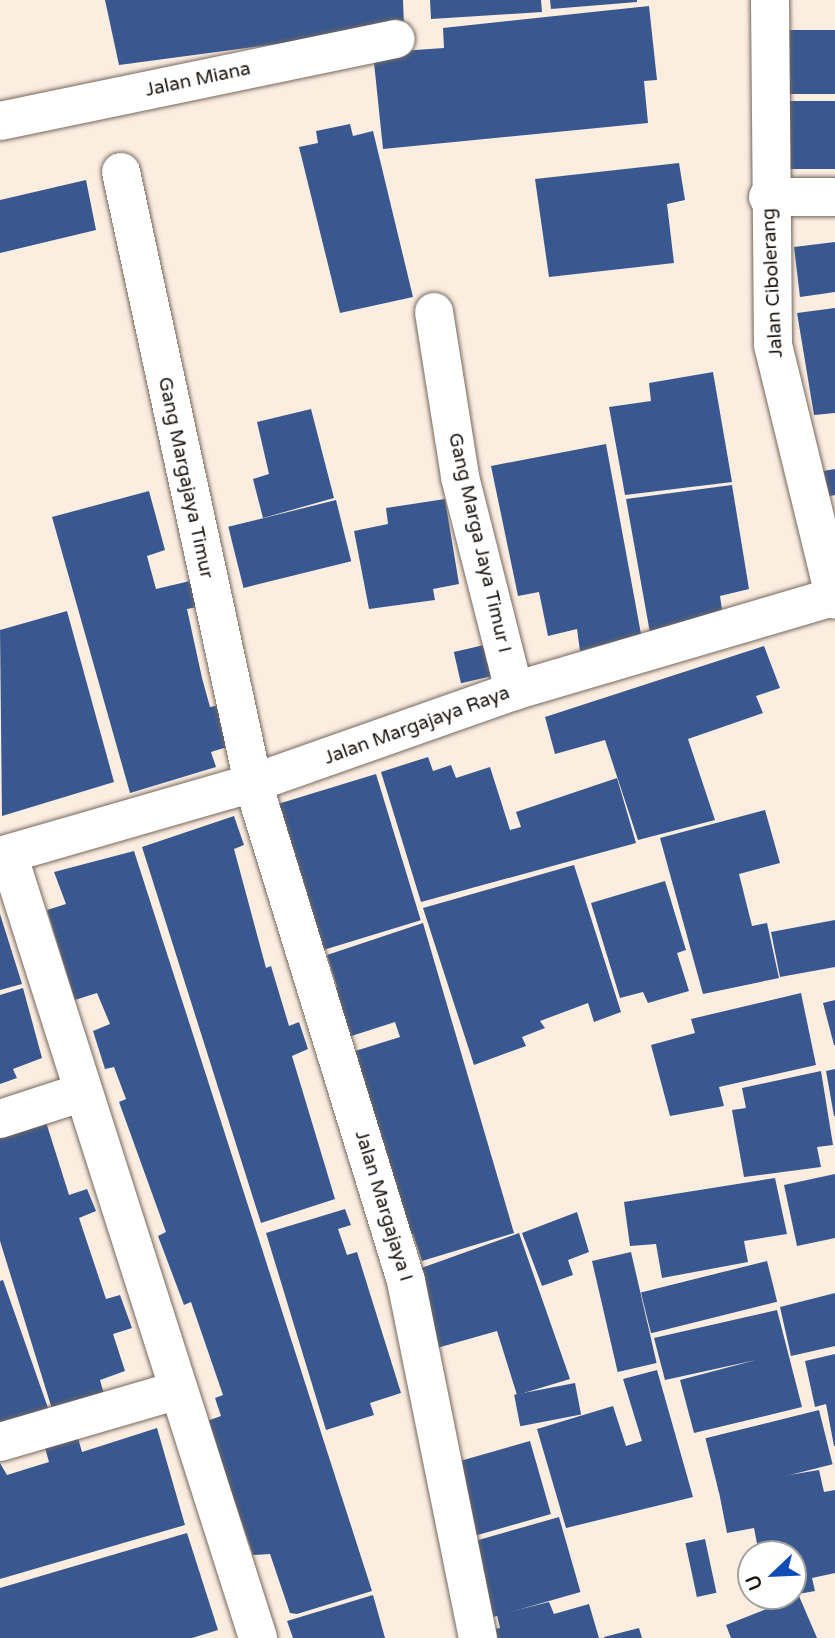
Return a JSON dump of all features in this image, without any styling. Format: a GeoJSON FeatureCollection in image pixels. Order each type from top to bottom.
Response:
{"type":"FeatureCollection","features":[{"type":"Feature","properties":{"kind":"street","name":"Jalan Cibolerang"},"geometry":{"type":"LineString","coordinates":[[771,0],[768,197],[773,345],[835,598]]}},
{"type":"Feature","properties":{"kind":"street","name":"Jalan Miana"},"geometry":{"type":"LineString","coordinates":[[0,121],[396,38]]}},
{"type":"Feature","properties":{"kind":"street","name":"Gang Margajaya Timur"},"geometry":{"type":"LineString","coordinates":[[121,172],[253,783]]}},
{"type":"Feature","properties":{"kind":"street"},"geometry":{"type":"LineString","coordinates":[[768,197],[835,197]]}},
{"type":"Feature","properties":{"kind":"street","name":"Gang Marga Jaya Timur I"},"geometry":{"type":"LineString","coordinates":[[434,312],[460,477],[514,691]]}},
{"type":"Feature","properties":{"kind":"street","name":"Jalan Margajaya Raya"},"geometry":{"type":"LineString","coordinates":[[4,855],[253,783],[514,691],[835,598]]}},
{"type":"Feature","properties":{"kind":"street","name":"Jalan Margajaya I"},"geometry":{"type":"LineString","coordinates":[[253,783],[406,1281],[478,1638]]}},
{"type":"Feature","properties":{"kind":"street"},"geometry":{"type":"LineString","coordinates":[[4,855],[180,1390],[258,1638]]}},
{"type":"Feature","properties":{"kind":"street"},"geometry":{"type":"LineString","coordinates":[[0,1119],[83,1092]]}},
{"type":"Feature","properties":{"kind":"street"},"geometry":{"type":"LineString","coordinates":[[0,1442],[180,1390]]}},
{"type":"Feature","properties":{"kind":"building"},"geometry":{"type":"Polygon","coordinates":[[[105,0],[403,0],[404,27],[119,65],[105,0]]]}},
{"type":"Feature","properties":{"kind":"building"},"geometry":{"type":"Polygon","coordinates":[[[430,0],[541,0],[542,12],[431,19],[430,0]]]}},
{"type":"Feature","properties":{"kind":"building"},"geometry":{"type":"Polygon","coordinates":[[[550,0],[637,0],[637,2],[551,9],[550,0]]]}},
{"type":"Feature","properties":{"kind":"building"},"geometry":{"type":"Polygon","coordinates":[[[649,6],[657,80],[644,81],[648,123],[383,149],[373,53],[444,48],[443,28],[649,6]]]}},
{"type":"Feature","properties":{"kind":"building"},"geometry":{"type":"Polygon","coordinates":[[[775,30],[835,30],[835,94],[775,94],[775,30]]]}},
{"type":"Feature","properties":{"kind":"building"},"geometry":{"type":"Polygon","coordinates":[[[771,101],[835,101],[835,169],[771,169],[771,101]]]}},
{"type":"Feature","properties":{"kind":"building"},"geometry":{"type":"Polygon","coordinates":[[[350,124],[353,136],[373,131],[413,297],[340,313],[299,147],[318,143],[316,131],[350,124]]]}},
{"type":"Feature","properties":{"kind":"building"},"geometry":{"type":"Polygon","coordinates":[[[679,163],[685,200],[667,204],[674,263],[549,277],[535,179],[679,163]]]}},
{"type":"Feature","properties":{"kind":"building"},"geometry":{"type":"Polygon","coordinates":[[[86,180],[96,230],[0,253],[0,200],[86,180]]]}},
{"type":"Feature","properties":{"kind":"building"},"geometry":{"type":"Polygon","coordinates":[[[835,242],[835,292],[800,297],[794,247],[835,242]]]}},
{"type":"Feature","properties":{"kind":"building"},"geometry":{"type":"Polygon","coordinates":[[[835,308],[835,413],[814,415],[797,313],[835,308]]]}},
{"type":"Feature","properties":{"kind":"building"},"geometry":{"type":"Polygon","coordinates":[[[713,372],[732,482],[625,495],[609,407],[651,401],[649,383],[713,372]]]}},
{"type":"Feature","properties":{"kind":"building"},"geometry":{"type":"Polygon","coordinates":[[[311,409],[334,498],[263,518],[253,479],[269,474],[257,422],[311,409]]]}},
{"type":"Feature","properties":{"kind":"building"},"geometry":{"type":"Polygon","coordinates":[[[606,444],[641,634],[580,651],[577,629],[548,636],[539,592],[518,596],[491,466],[606,444]]]}},
{"type":"Feature","properties":{"kind":"building"},"geometry":{"type":"Polygon","coordinates":[[[835,469],[835,495],[821,498],[817,472],[835,469]]]}},
{"type":"Feature","properties":{"kind":"building"},"geometry":{"type":"Polygon","coordinates":[[[732,485],[749,589],[720,596],[722,610],[650,633],[626,499],[732,485]]]}},
{"type":"Feature","properties":{"kind":"building"},"geometry":{"type":"Polygon","coordinates":[[[149,491],[165,550],[147,556],[156,589],[190,581],[197,607],[187,609],[202,678],[210,707],[220,705],[230,746],[211,752],[216,767],[130,793],[52,517],[149,491]]]}},
{"type":"Feature","properties":{"kind":"building"},"geometry":{"type":"Polygon","coordinates":[[[445,499],[459,584],[433,589],[435,600],[369,609],[354,531],[388,524],[386,508],[445,499]]]}},
{"type":"Feature","properties":{"kind":"building"},"geometry":{"type":"Polygon","coordinates":[[[336,500],[351,561],[244,588],[228,527],[336,500]]]}},
{"type":"Feature","properties":{"kind":"building"},"geometry":{"type":"Polygon","coordinates":[[[67,611],[114,782],[2,816],[0,630],[67,611]]]}},
{"type":"Feature","properties":{"kind":"building"},"geometry":{"type":"Polygon","coordinates":[[[484,645],[491,676],[461,683],[454,652],[484,645]]]}},
{"type":"Feature","properties":{"kind":"building"},"geometry":{"type":"Polygon","coordinates":[[[764,646],[780,688],[756,696],[763,713],[688,739],[715,820],[638,840],[605,740],[555,754],[545,717],[764,646]]]}},
{"type":"Feature","properties":{"kind":"building"},"geometry":{"type":"Polygon","coordinates":[[[428,757],[433,771],[451,765],[456,778],[490,767],[510,830],[521,827],[516,812],[617,778],[636,843],[421,902],[381,772],[428,757]]]}},
{"type":"Feature","properties":{"kind":"building"},"geometry":{"type":"Polygon","coordinates":[[[376,774],[421,920],[324,950],[279,804],[376,774]]]}},
{"type":"Feature","properties":{"kind":"building"},"geometry":{"type":"Polygon","coordinates":[[[765,810],[780,863],[739,874],[752,926],[767,923],[779,978],[703,994],[660,838],[765,810]]]}},
{"type":"Feature","properties":{"kind":"building"},"geometry":{"type":"Polygon","coordinates":[[[234,816],[244,845],[234,849],[266,968],[271,966],[289,1026],[299,1022],[308,1049],[292,1056],[335,1199],[261,1223],[142,847],[234,816]]]}},
{"type":"Feature","properties":{"kind":"building"},"geometry":{"type":"Polygon","coordinates":[[[134,851],[372,1591],[297,1614],[290,1613],[270,1554],[253,1555],[207,1421],[221,1416],[215,1398],[223,1395],[191,1302],[184,1305],[158,1236],[166,1232],[119,1102],[126,1099],[114,1067],[105,1069],[93,1031],[110,1024],[97,993],[75,1000],[47,910],[66,904],[54,872],[134,851]]]}},
{"type":"Feature","properties":{"kind":"building"},"geometry":{"type":"Polygon","coordinates":[[[574,865],[621,1012],[594,1022],[588,1003],[540,1021],[545,1028],[522,1037],[526,1046],[474,1065],[423,908],[574,865]]]}},
{"type":"Feature","properties":{"kind":"building"},"geometry":{"type":"Polygon","coordinates":[[[665,881],[686,950],[677,953],[689,991],[648,1003],[643,992],[620,998],[591,903],[665,881]]]}},
{"type":"Feature","properties":{"kind":"building"},"geometry":{"type":"Polygon","coordinates":[[[0,914],[22,984],[0,990],[0,914]]]}},
{"type":"Feature","properties":{"kind":"building"},"geometry":{"type":"Polygon","coordinates":[[[835,920],[835,967],[780,977],[771,932],[835,920]]]}},
{"type":"Feature","properties":{"kind":"building"},"geometry":{"type":"Polygon","coordinates":[[[423,923],[514,1233],[422,1261],[413,1234],[400,1237],[352,1052],[400,1037],[395,1022],[339,1040],[324,991],[337,987],[327,955],[423,923]]]}},
{"type":"Feature","properties":{"kind":"building"},"geometry":{"type":"Polygon","coordinates":[[[23,988],[42,1058],[13,1069],[17,1078],[0,1084],[0,995],[23,988]]]}},
{"type":"Feature","properties":{"kind":"building"},"geometry":{"type":"Polygon","coordinates":[[[801,993],[816,1065],[719,1087],[724,1106],[670,1116],[651,1045],[695,1033],[691,1019],[801,993]]]}},
{"type":"Feature","properties":{"kind":"building"},"geometry":{"type":"Polygon","coordinates":[[[835,1000],[835,1045],[834,1045],[823,1003],[835,1000]]]}},
{"type":"Feature","properties":{"kind":"building"},"geometry":{"type":"Polygon","coordinates":[[[835,1069],[835,1116],[834,1116],[826,1071],[835,1069]]]}},
{"type":"Feature","properties":{"kind":"building"},"geometry":{"type":"Polygon","coordinates":[[[821,1071],[833,1145],[817,1147],[821,1167],[744,1177],[732,1110],[746,1108],[742,1088],[821,1071]]]}},
{"type":"Feature","properties":{"kind":"building"},"geometry":{"type":"Polygon","coordinates":[[[46,1122],[69,1195],[87,1189],[96,1211],[79,1218],[106,1299],[120,1295],[132,1328],[113,1334],[125,1371],[100,1380],[104,1394],[52,1409],[0,1241],[0,1134],[46,1122]]]}},
{"type":"Feature","properties":{"kind":"building"},"geometry":{"type":"Polygon","coordinates":[[[835,1174],[835,1238],[797,1246],[784,1185],[835,1174]]]}},
{"type":"Feature","properties":{"kind":"building"},"geometry":{"type":"Polygon","coordinates":[[[775,1178],[787,1234],[744,1241],[748,1262],[662,1278],[656,1244],[630,1246],[624,1202],[775,1178]]]}},
{"type":"Feature","properties":{"kind":"building"},"geometry":{"type":"Polygon","coordinates":[[[345,1209],[351,1225],[338,1229],[347,1255],[357,1252],[401,1393],[370,1403],[374,1415],[326,1430],[266,1233],[345,1209]]]}},
{"type":"Feature","properties":{"kind":"building"},"geometry":{"type":"Polygon","coordinates":[[[577,1212],[589,1252],[568,1260],[573,1275],[542,1286],[522,1233],[577,1212]]]}},
{"type":"Feature","properties":{"kind":"building"},"geometry":{"type":"Polygon","coordinates":[[[519,1233],[570,1379],[517,1395],[497,1331],[437,1348],[413,1271],[519,1233]]]}},
{"type":"Feature","properties":{"kind":"building"},"geometry":{"type":"Polygon","coordinates":[[[631,1252],[657,1363],[618,1372],[592,1261],[631,1252]]]}},
{"type":"Feature","properties":{"kind":"building"},"geometry":{"type":"Polygon","coordinates":[[[767,1261],[777,1302],[651,1333],[641,1292],[767,1261]]]}},
{"type":"Feature","properties":{"kind":"building"},"geometry":{"type":"Polygon","coordinates":[[[3,1280],[48,1408],[0,1424],[0,1281],[3,1280]]]}},
{"type":"Feature","properties":{"kind":"building"},"geometry":{"type":"Polygon","coordinates":[[[835,1293],[835,1346],[791,1356],[780,1307],[835,1293]]]}},
{"type":"Feature","properties":{"kind":"building"},"geometry":{"type":"Polygon","coordinates":[[[777,1310],[802,1407],[694,1433],[680,1380],[756,1360],[665,1380],[654,1338],[777,1310]]]}},
{"type":"Feature","properties":{"kind":"building"},"geometry":{"type":"Polygon","coordinates":[[[835,1354],[834,1446],[826,1404],[815,1407],[805,1361],[835,1354]]]}},
{"type":"Feature","properties":{"kind":"building"},"geometry":{"type":"Polygon","coordinates":[[[657,1370],[693,1497],[566,1528],[537,1429],[613,1406],[626,1446],[642,1441],[623,1379],[657,1370]]]}},
{"type":"Feature","properties":{"kind":"building"},"geometry":{"type":"Polygon","coordinates":[[[575,1383],[581,1414],[520,1426],[514,1395],[575,1383]]]}},
{"type":"Feature","properties":{"kind":"building"},"geometry":{"type":"Polygon","coordinates":[[[819,1410],[833,1464],[719,1493],[705,1438],[819,1410]]]}},
{"type":"Feature","properties":{"kind":"building"},"geometry":{"type":"Polygon","coordinates":[[[157,1428],[185,1525],[0,1579],[0,1463],[7,1475],[49,1462],[45,1448],[78,1438],[82,1452],[157,1428]]]}},
{"type":"Feature","properties":{"kind":"building"},"geometry":{"type":"Polygon","coordinates":[[[530,1441],[551,1514],[475,1536],[454,1463],[530,1441]]]}},
{"type":"Feature","properties":{"kind":"building"},"geometry":{"type":"Polygon","coordinates":[[[819,1470],[824,1492],[835,1490],[835,1573],[812,1578],[815,1591],[807,1592],[807,1540],[756,1540],[754,1528],[727,1533],[718,1487],[819,1470]]]}},
{"type":"Feature","properties":{"kind":"building"},"geometry":{"type":"Polygon","coordinates":[[[559,1517],[580,1592],[493,1617],[472,1542],[559,1517]]]}},
{"type":"Feature","properties":{"kind":"building"},"geometry":{"type":"Polygon","coordinates":[[[187,1533],[218,1630],[192,1638],[0,1638],[0,1588],[187,1533]]]}},
{"type":"Feature","properties":{"kind":"building"},"geometry":{"type":"Polygon","coordinates":[[[705,1539],[716,1593],[697,1597],[685,1543],[705,1539]]]}},
{"type":"Feature","properties":{"kind":"building"},"geometry":{"type":"Polygon","coordinates":[[[373,1595],[385,1638],[293,1638],[287,1621],[373,1595]]]}},
{"type":"Feature","properties":{"kind":"building"},"geometry":{"type":"Polygon","coordinates":[[[549,1602],[554,1614],[589,1604],[599,1638],[485,1638],[484,1631],[500,1628],[497,1615],[549,1602]]]}},
{"type":"Feature","properties":{"kind":"building"},"geometry":{"type":"Polygon","coordinates":[[[764,1610],[805,1610],[817,1638],[731,1638],[726,1625],[764,1610]]]}},
{"type":"Feature","properties":{"kind":"building"},"geometry":{"type":"Polygon","coordinates":[[[639,1628],[642,1638],[604,1638],[604,1637],[639,1628]]]}}]}
